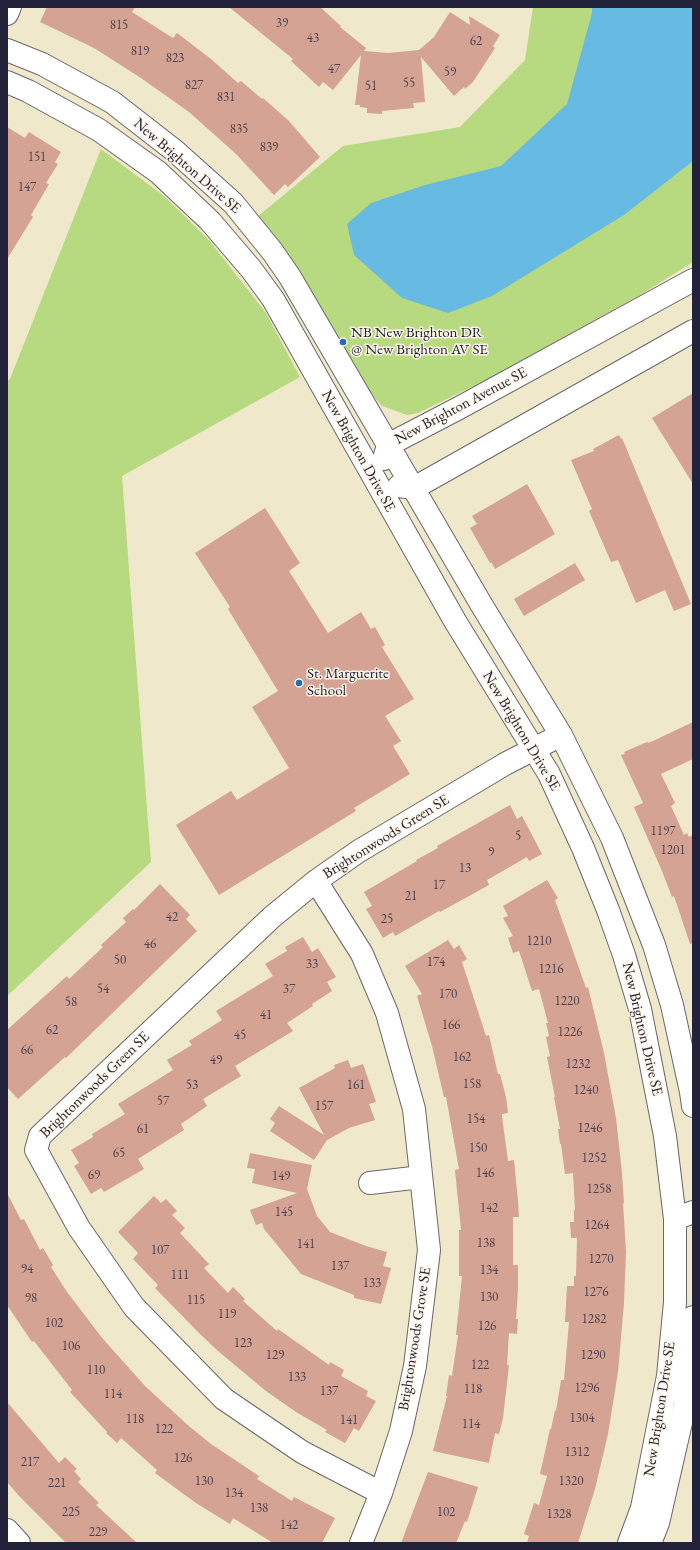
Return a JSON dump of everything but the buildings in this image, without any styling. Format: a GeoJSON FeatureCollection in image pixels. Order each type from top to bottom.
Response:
{"type":"FeatureCollection","features":[{"type":"Feature","properties":{"kind":"street"},"geometry":{"type":"LineString","coordinates":[[7,14],[10,7]]}},
{"type":"Feature","properties":{"kind":"street","name":"New Brighton Drive SE"},"geometry":{"type":"LineString","coordinates":[[7,50],[42,64],[112,102],[175,151],[234,203],[272,251],[290,277],[481,604],[561,735],[612,838],[654,944],[672,1005],[693,1106]]}},
{"type":"Feature","properties":{"kind":"street","name":"New Brighton Drive SE"},"geometry":{"type":"LineString","coordinates":[[7,82],[28,91],[99,130],[158,172],[210,221],[251,268],[273,299],[454,621],[550,774],[583,848],[624,955],[640,1009],[665,1136],[687,1221],[675,1302],[668,1376],[642,1508],[629,1543]]}},
{"type":"Feature","properties":{"kind":"street","name":"New Brighton Avenue SE"},"geometry":{"type":"LineString","coordinates":[[376,482],[388,446],[693,280]]}},
{"type":"Feature","properties":{"kind":"street"},"geometry":{"type":"LineString","coordinates":[[376,482],[414,488],[693,331]]}},
{"type":"Feature","properties":{"kind":"street","name":"Brightonwoods Green SE"},"geometry":{"type":"LineString","coordinates":[[381,1493],[302,1452],[224,1399],[134,1307],[79,1228],[36,1150],[40,1136],[272,917],[316,881],[359,851],[505,764],[561,735]]}},
{"type":"Feature","properties":{"kind":"street","name":"Brightonwoods Grove SE"},"geometry":{"type":"LineString","coordinates":[[316,881],[362,954],[387,1013],[414,1109],[429,1250],[415,1366],[401,1431],[381,1493],[361,1543]]}},
{"type":"Feature","properties":{"kind":"street"},"geometry":{"type":"LineString","coordinates":[[370,1183],[421,1177]]}},
{"type":"Feature","properties":{"kind":"street","name":"New Brighton Drive SE"},"geometry":{"type":"LineString","coordinates":[[650,1543],[658,1523],[685,1404],[693,1317]]}},
{"type":"Feature","properties":{"kind":"street"},"geometry":{"type":"LineString","coordinates":[[7,1530],[19,1543]]}},
{"type":"Feature","properties":{"kind":"green space"},"geometry":{"type":"Polygon","coordinates":[[[533,7],[693,7],[693,262],[640,295],[490,378],[418,413],[407,415],[382,406],[366,388],[257,217],[343,146],[460,127],[525,60],[533,7]]]}},
{"type":"Feature","properties":{"kind":"green space"},"geometry":{"type":"Polygon","coordinates":[[[101,149],[164,196],[209,240],[266,313],[300,377],[122,476],[151,862],[7,996],[7,381],[10,379],[101,149]]]}},
{"type":"Feature","properties":{"kind":"water"},"geometry":{"type":"Polygon","coordinates":[[[592,7],[693,7],[693,161],[624,215],[492,296],[448,313],[402,298],[354,255],[347,224],[371,203],[425,185],[501,166],[567,104],[592,13],[592,7]]]}},
{"type":"Feature","properties":{"kind":"place","name":"NB New Brighton DR @ New Brighton AV SE"},"geometry":{"type":"Point","coordinates":[343,342]}},
{"type":"Feature","properties":{"kind":"place","name":"St. Marguerite School"},"geometry":{"type":"Point","coordinates":[299,683]}}]}
